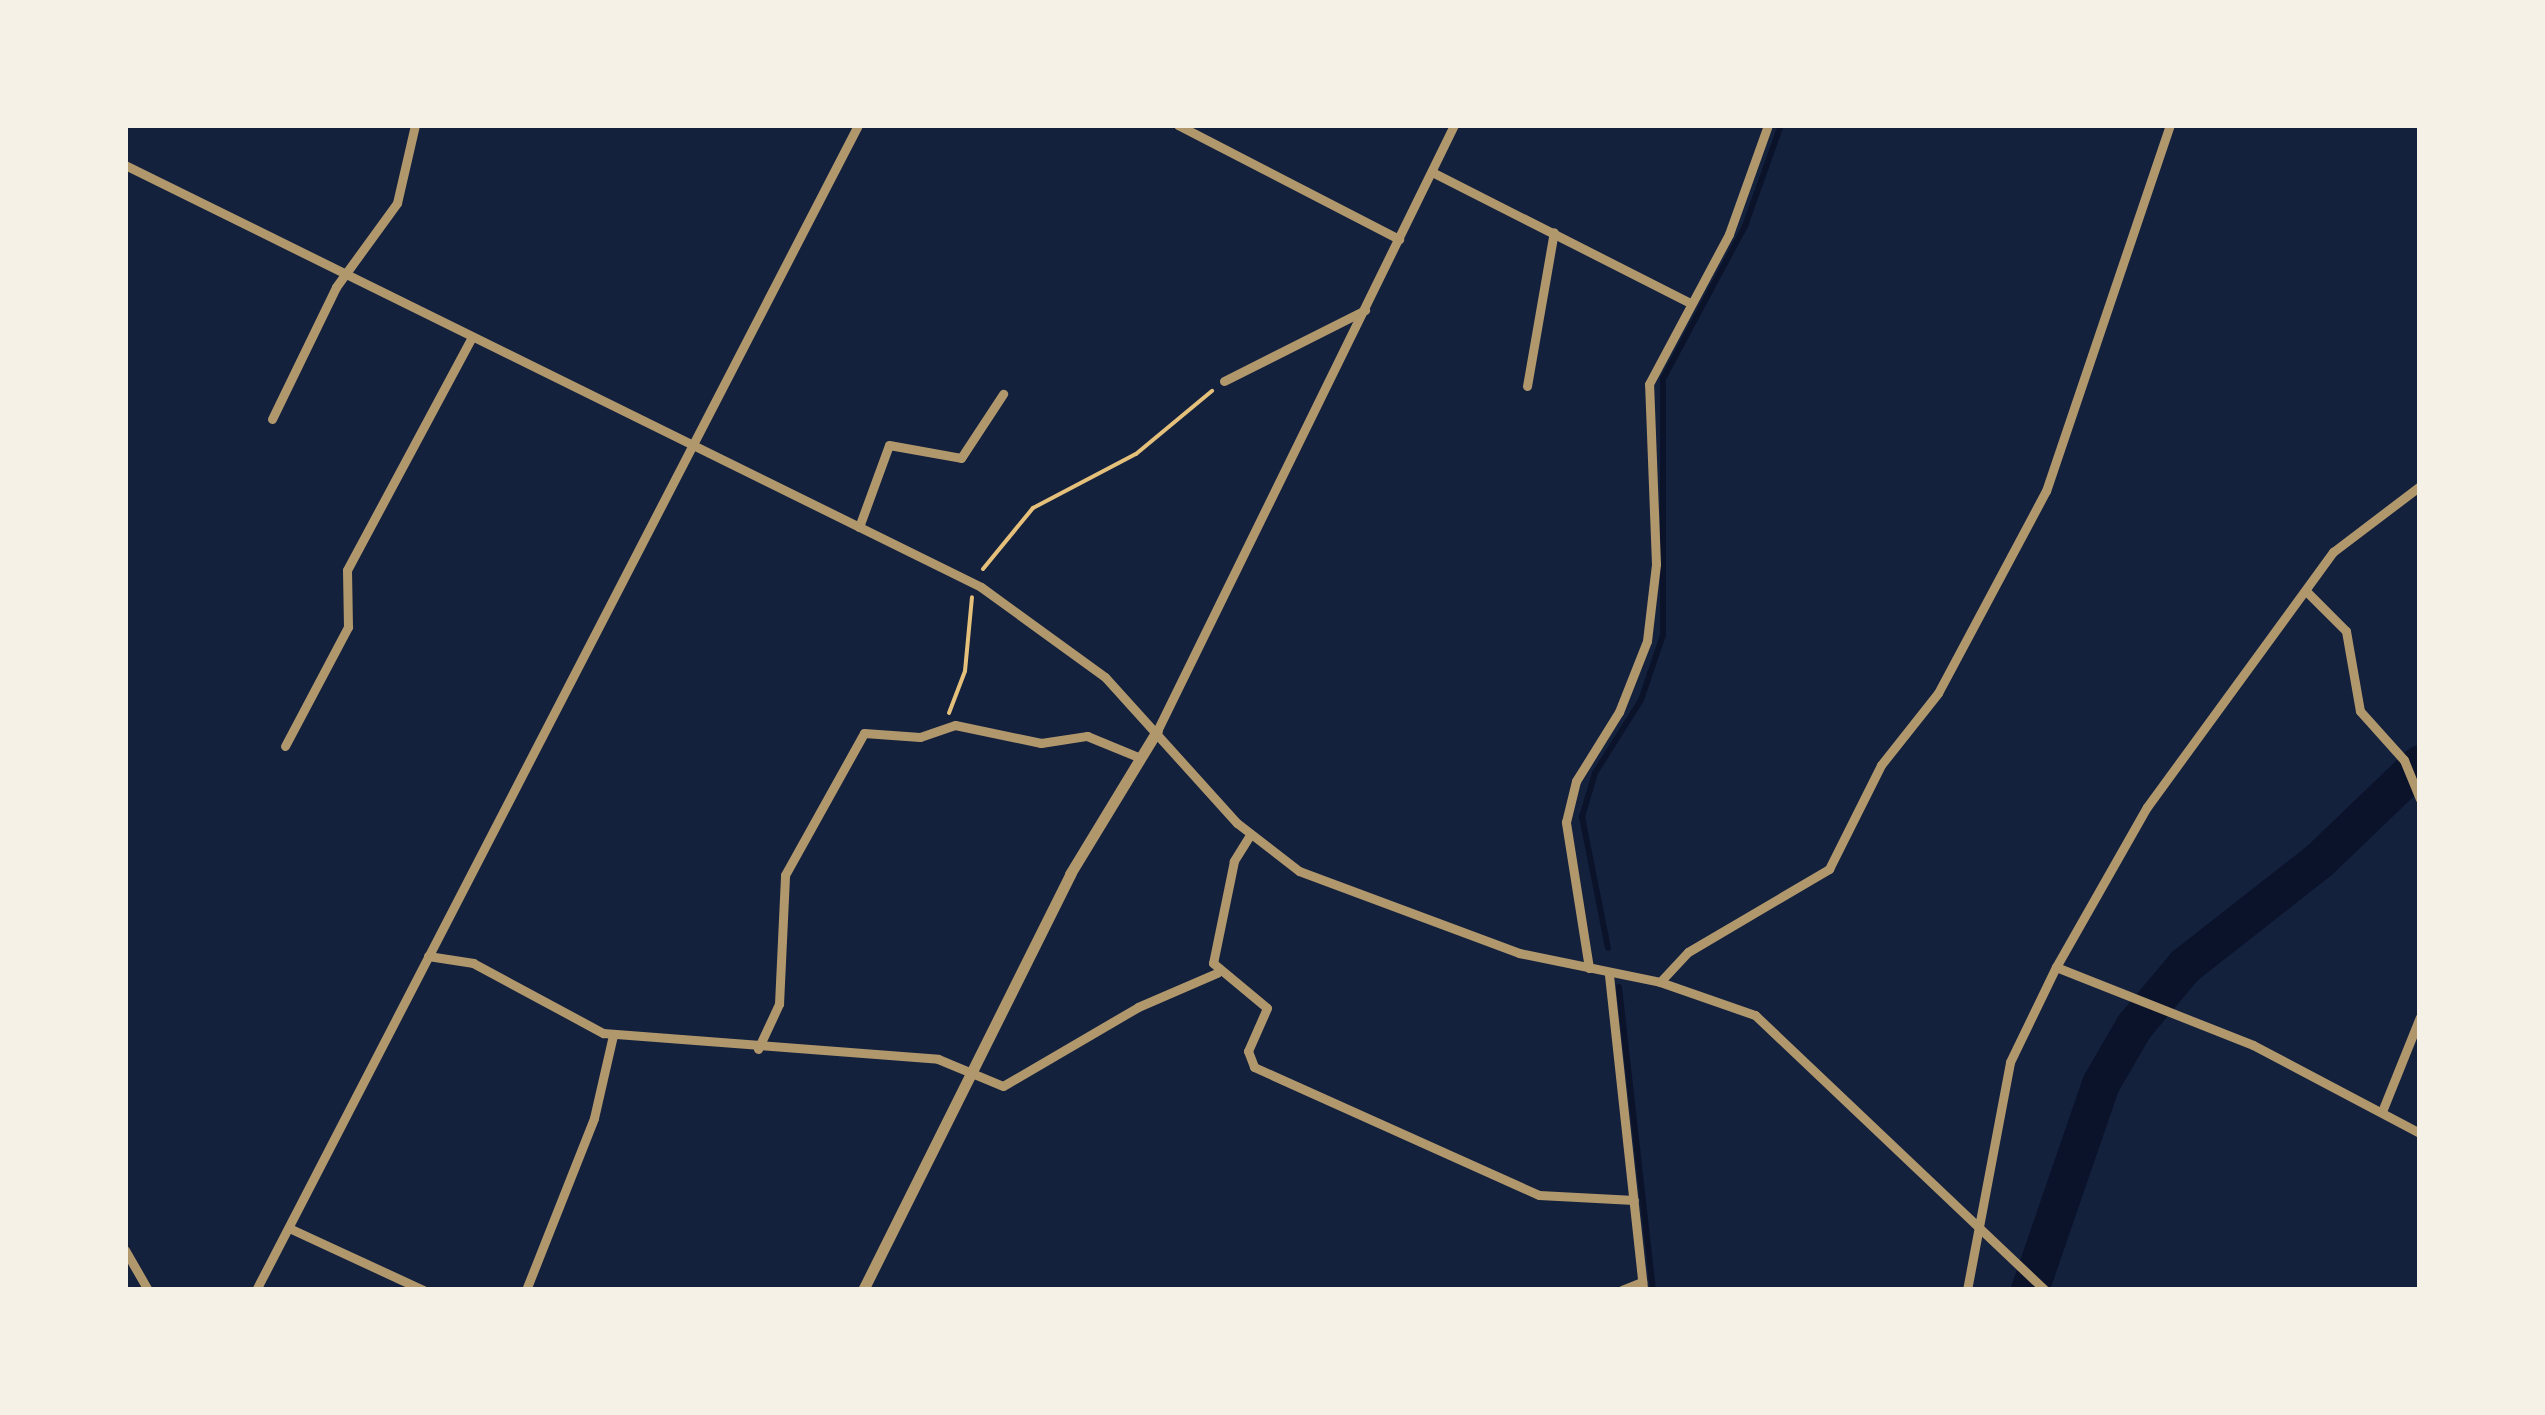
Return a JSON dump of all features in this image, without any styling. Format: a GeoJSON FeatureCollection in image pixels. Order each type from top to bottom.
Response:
{"type":"FeatureCollection","features":[{"type":"Feature","properties":{"kind":"street"},"geometry":{"type":"LineString","coordinates":[[272,418],[336,287],[350,278],[398,203],[416,125]]}},
{"type":"Feature","properties":{"kind":"street"},"geometry":{"type":"LineString","coordinates":[[256,1290],[858,125]]}},
{"type":"Feature","properties":{"kind":"street"},"geometry":{"type":"LineString","coordinates":[[1178,125],[1399,239]]}},
{"type":"Feature","properties":{"kind":"street"},"geometry":{"type":"LineString","coordinates":[[863,1290],[970,1072],[1138,758],[1157,732],[1454,125]]}},
{"type":"Feature","properties":{"kind":"street"},"geometry":{"type":"LineString","coordinates":[[1589,968],[1568,804],[1647,641],[1656,564],[1644,420],[1655,365],[1728,234],[1768,125]]}},
{"type":"Feature","properties":{"kind":"street"},"geometry":{"type":"LineString","coordinates":[[1660,982],[1688,952],[1829,870],[1880,765],[1938,693],[2046,491],[2170,125]]}},
{"type":"Feature","properties":{"kind":"street"},"geometry":{"type":"LineString","coordinates":[[125,165],[976,584],[1104,677],[1250,835],[1346,893],[1608,975],[1660,982],[1755,1015],[2045,1290]]}},
{"type":"Feature","properties":{"kind":"street"},"geometry":{"type":"LineString","coordinates":[[1432,172],[1690,303]]}},
{"type":"Feature","properties":{"kind":"street"},"geometry":{"type":"LineString","coordinates":[[1527,386],[1554,232]]}},
{"type":"Feature","properties":{"kind":"street"},"geometry":{"type":"LineString","coordinates":[[1224,381],[1364,310]]}},
{"type":"Feature","properties":{"kind":"street"},"geometry":{"type":"LineString","coordinates":[[286,746],[348,627],[347,570],[472,336]]}},
{"type":"Feature","properties":{"kind":"street"},"geometry":{"type":"LineString","coordinates":[[859,527],[889,446],[961,458],[1003,394]]}},
{"type":"Feature","properties":{"kind":"street"},"geometry":{"type":"LineString","coordinates":[[1968,1290],[2010,1062],[2056,967],[2147,807],[2333,552],[2420,486]]}},
{"type":"Feature","properties":{"kind":"street"},"geometry":{"type":"LineString","coordinates":[[2306,592],[2346,631],[2360,710],[2404,760],[2420,798]]}},
{"type":"Feature","properties":{"kind":"street"},"geometry":{"type":"LineString","coordinates":[[758,1049],[779,1004],[785,875],[810,821],[864,733],[920,737],[945,726],[1041,744],[1086,736],[1138,758]]}},
{"type":"Feature","properties":{"kind":"street"},"geometry":{"type":"LineString","coordinates":[[1217,973],[1231,876],[1250,835]]}},
{"type":"Feature","properties":{"kind":"street"},"geometry":{"type":"LineString","coordinates":[[428,956],[473,963],[614,1035],[758,1049],[897,1054],[970,1072],[1003,1086],[1023,1082],[1138,1007],[1217,973]]}},
{"type":"Feature","properties":{"kind":"street"},"geometry":{"type":"LineString","coordinates":[[2056,967],[2171,1011],[2383,1110],[2420,1133]]}},
{"type":"Feature","properties":{"kind":"street"},"geometry":{"type":"LineString","coordinates":[[1217,973],[1263,1000],[1248,1052],[1262,1073],[1539,1195],[1634,1200]]}},
{"type":"Feature","properties":{"kind":"street"},"geometry":{"type":"LineString","coordinates":[[1608,975],[1642,1286],[1622,1290]]}},
{"type":"Feature","properties":{"kind":"street"},"geometry":{"type":"LineString","coordinates":[[2383,1110],[2420,1017]]}},
{"type":"Feature","properties":{"kind":"street"},"geometry":{"type":"LineString","coordinates":[[526,1290],[594,1118],[614,1035]]}},
{"type":"Feature","properties":{"kind":"street"},"geometry":{"type":"LineString","coordinates":[[289,1228],[423,1290]]}},
{"type":"Feature","properties":{"kind":"street"},"geometry":{"type":"LineString","coordinates":[[125,1250],[148,1290]]}},
{"type":"Feature","properties":{"kind":"path"},"geometry":{"type":"LineString","coordinates":[[945,726],[965,672],[976,584],[1033,508],[1136,454],[1224,381]]}},
{"type":"Feature","properties":{"kind":"waterway"},"geometry":{"type":"LineString","coordinates":[[1608,948],[1582,817],[1595,773],[1641,700],[1663,635],[1663,379],[1745,226],[1781,125]]}},
{"type":"Feature","properties":{"kind":"waterway"},"geometry":{"type":"LineString","coordinates":[[2030,1290],[2101,1084],[2134,1027],[2185,966],[2319,861],[2420,764]]}},
{"type":"Feature","properties":{"kind":"waterway"},"geometry":{"type":"LineString","coordinates":[[1619,987],[1653,1290]]}}]}
